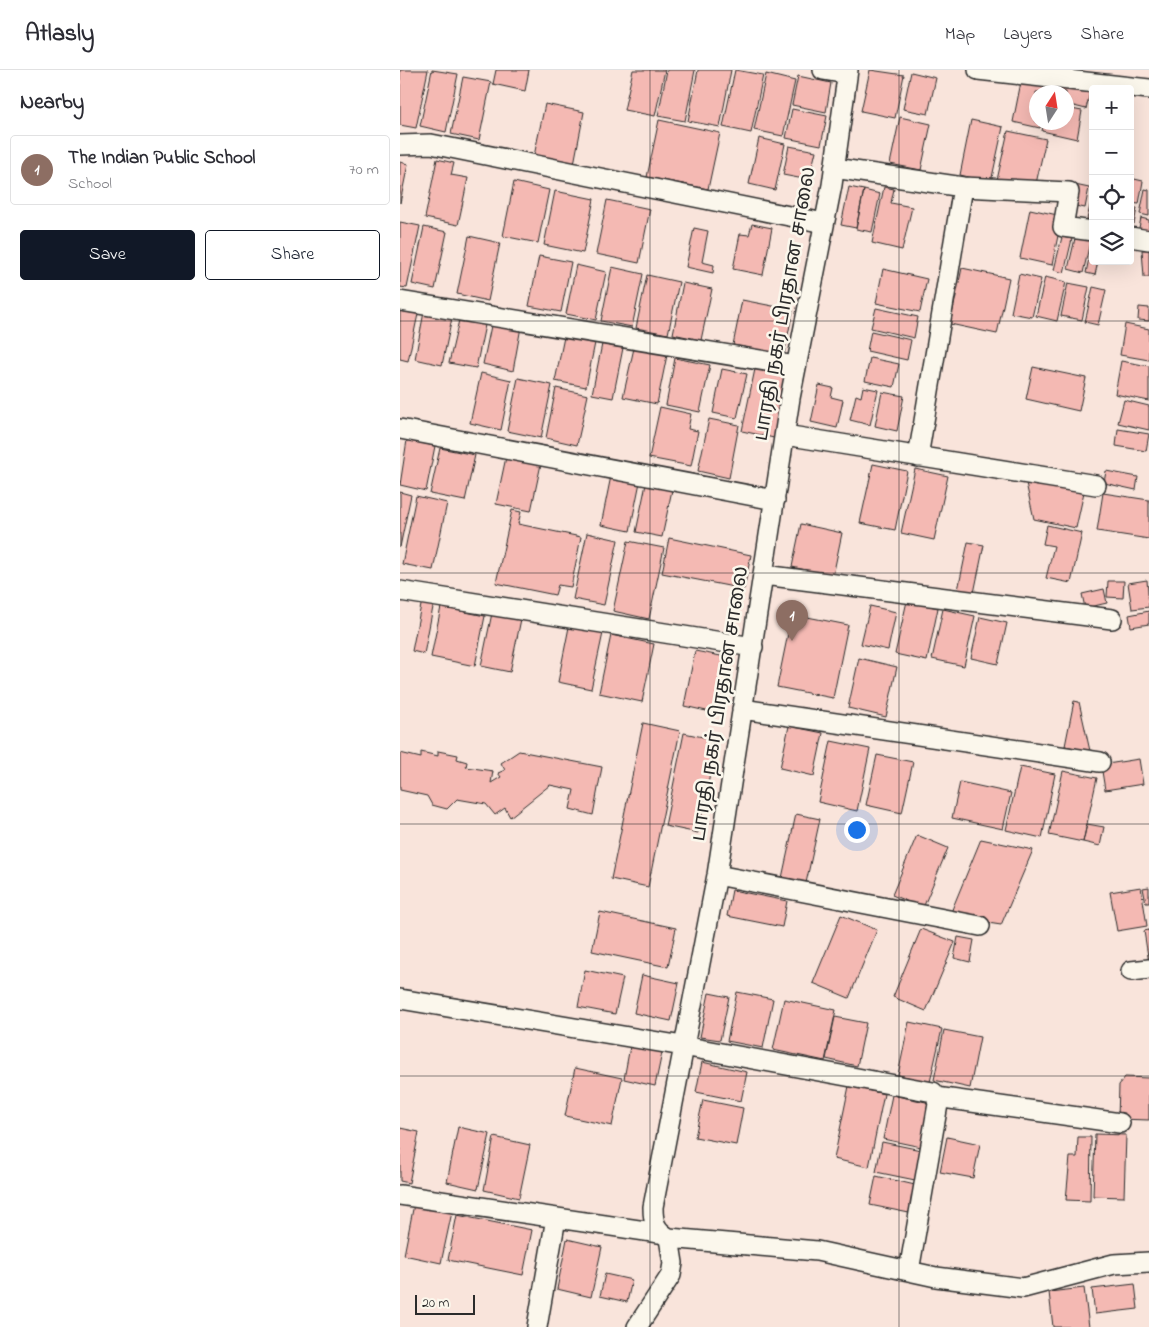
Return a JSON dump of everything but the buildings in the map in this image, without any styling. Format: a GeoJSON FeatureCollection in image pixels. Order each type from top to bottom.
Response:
{"type":"FeatureCollection","features":[{"type":"Feature","properties":{"kind":"street"},"geometry":{"type":"LineString","coordinates":[[824,70],[848,72]]}},
{"type":"Feature","properties":{"kind":"street"},"geometry":{"type":"LineString","coordinates":[[978,70],[1149,89]]}},
{"type":"Feature","properties":{"kind":"street","name":"பாரதி நகர் பிரதான சாலை"},"geometry":{"type":"LineString","coordinates":[[637,1327],[672,1275],[673,1263],[664,1235],[653,1221],[653,1207],[717,875],[796,366],[834,168],[848,72]]}},
{"type":"Feature","properties":{"kind":"street"},"geometry":{"type":"LineString","coordinates":[[400,145],[431,144],[824,223]]}},
{"type":"Feature","properties":{"kind":"street"},"geometry":{"type":"LineString","coordinates":[[834,168],[963,187],[1069,192],[1063,227],[1089,231]]}},
{"type":"Feature","properties":{"kind":"street"},"geometry":{"type":"LineString","coordinates":[[918,457],[963,187]]}},
{"type":"Feature","properties":{"kind":"street"},"geometry":{"type":"LineString","coordinates":[[1134,238],[1149,240]]}},
{"type":"Feature","properties":{"kind":"street"},"geometry":{"type":"LineString","coordinates":[[400,301],[796,366]]}},
{"type":"Feature","properties":{"kind":"street"},"geometry":{"type":"LineString","coordinates":[[400,429],[775,500]]}},
{"type":"Feature","properties":{"kind":"street"},"geometry":{"type":"LineString","coordinates":[[785,435],[1096,485]]}},
{"type":"Feature","properties":{"kind":"street"},"geometry":{"type":"LineString","coordinates":[[764,575],[1112,619]]}},
{"type":"Feature","properties":{"kind":"street"},"geometry":{"type":"LineString","coordinates":[[400,591],[752,647]]}},
{"type":"Feature","properties":{"kind":"street"},"geometry":{"type":"LineString","coordinates":[[742,709],[1100,762]]}},
{"type":"Feature","properties":{"kind":"street"},"geometry":{"type":"LineString","coordinates":[[717,875],[980,926]]}},
{"type":"Feature","properties":{"kind":"street"},"geometry":{"type":"LineString","coordinates":[[400,999],[683,1046],[933,1092],[938,1104],[909,1271]]}},
{"type":"Feature","properties":{"kind":"street"},"geometry":{"type":"LineString","coordinates":[[936,1097],[1120,1123]]}},
{"type":"Feature","properties":{"kind":"street"},"geometry":{"type":"LineString","coordinates":[[400,1195],[664,1235],[818,1251],[909,1271],[1023,1288],[1114,1264],[1149,1262]]}},
{"type":"Feature","properties":{"kind":"street"},"geometry":{"type":"LineString","coordinates":[[537,1327],[556,1218]]}},
{"type":"Feature","properties":{"kind":"place","name":"The Indian Public School"},"geometry":{"type":"Point","coordinates":[792,641]}}]}
